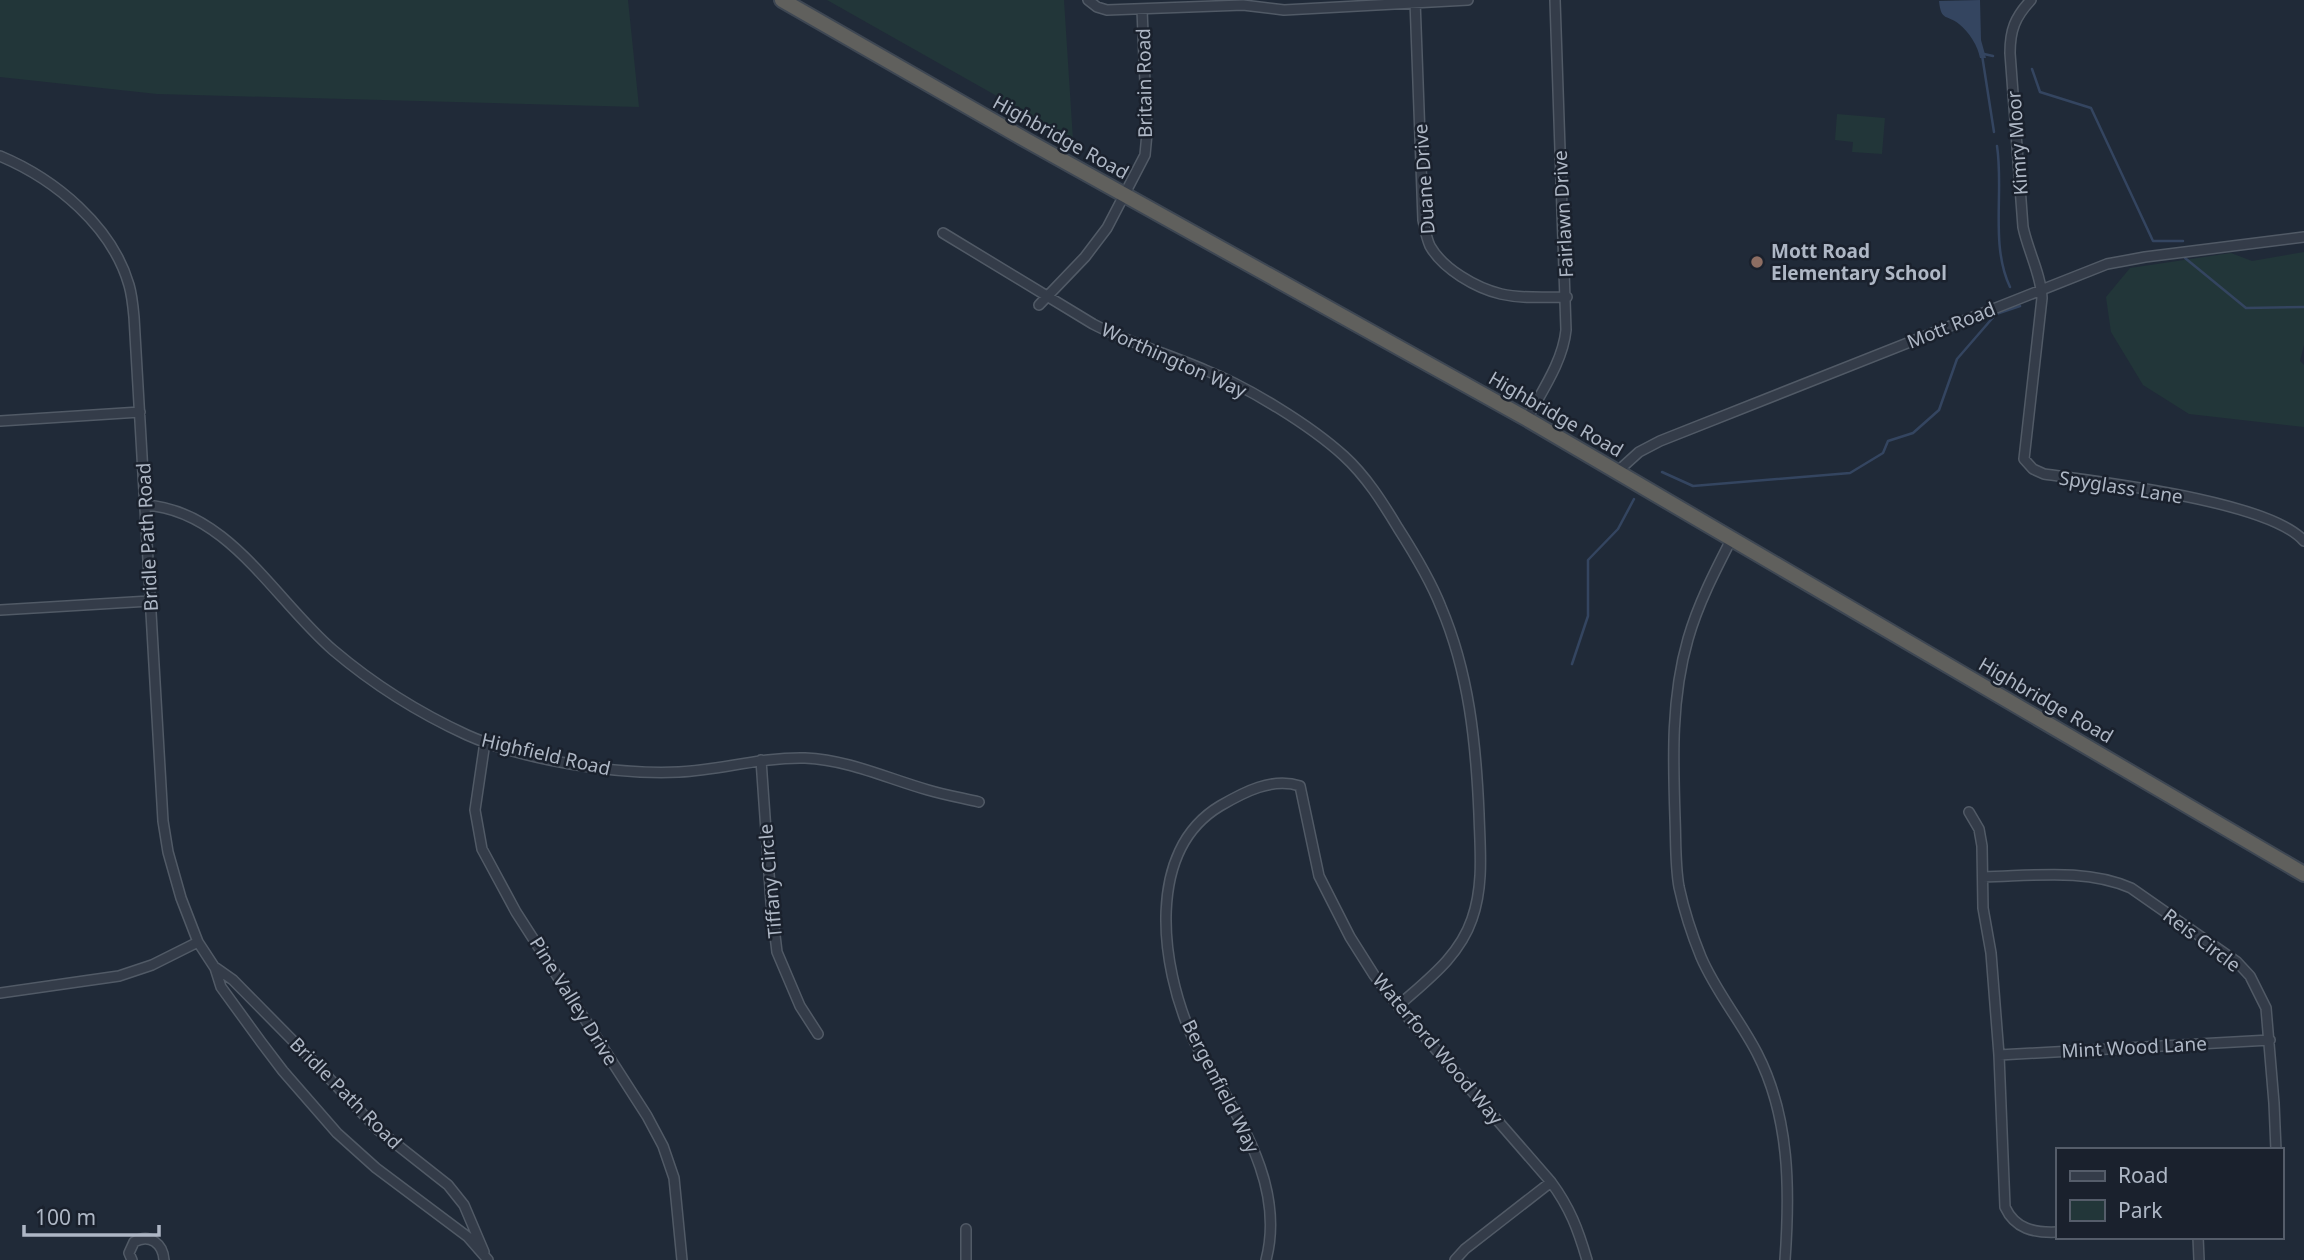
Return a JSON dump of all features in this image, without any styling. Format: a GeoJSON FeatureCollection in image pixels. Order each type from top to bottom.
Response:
{"type":"FeatureCollection","features":[{"type":"Feature","properties":{"kind":"highway","name":"Highbridge Road"},"geometry":{"type":"LineString","coordinates":[[782,0],[1618,471],[2304,873]]}},
{"type":"Feature","properties":{"kind":"street"},"geometry":{"type":"LineString","coordinates":[[1089,1],[1107,10],[1257,3],[1284,10],[1468,0]]}},
{"type":"Feature","properties":{"kind":"street","name":"Fairlawn Drive"},"geometry":{"type":"LineString","coordinates":[[1527,419],[1565,344],[1567,297],[1555,0]]}},
{"type":"Feature","properties":{"kind":"street","name":"Kimry Moor"},"geometry":{"type":"LineString","coordinates":[[2031,0],[2014,22],[2010,34],[2010,53],[2023,228],[2042,289]]}},
{"type":"Feature","properties":{"kind":"street","name":"Duane Drive"},"geometry":{"type":"LineString","coordinates":[[1415,1],[1423,220],[1432,249],[1458,274],[1500,294],[1527,298],[1567,297]]}},
{"type":"Feature","properties":{"kind":"street","name":"Britain Road"},"geometry":{"type":"LineString","coordinates":[[1125,195],[1145,155],[1147,133],[1142,9]]}},
{"type":"Feature","properties":{"kind":"street","name":"Bridle Path Road"},"geometry":{"type":"LineString","coordinates":[[0,156],[25,167],[75,204],[110,244],[130,286],[140,412],[163,821],[168,852],[181,898],[198,942],[215,968],[222,987],[261,1042],[337,1133],[376,1168],[468,1237],[488,1260]]}},
{"type":"Feature","properties":{"kind":"street"},"geometry":{"type":"LineString","coordinates":[[1039,305],[1107,229],[1125,195]]}},
{"type":"Feature","properties":{"kind":"street","name":"Worthington Way"},"geometry":{"type":"LineString","coordinates":[[943,233],[1117,337],[1218,375],[1324,438],[1347,458],[1382,503],[1421,565],[1441,605],[1462,668],[1471,712],[1481,870],[1478,897],[1464,939],[1453,954],[1398,1006]]}},
{"type":"Feature","properties":{"kind":"street","name":"Mott Road"},"geometry":{"type":"LineString","coordinates":[[1618,471],[1639,452],[1660,441],[2107,264],[2304,237]]}},
{"type":"Feature","properties":{"kind":"street","name":"Spyglass Lane"},"geometry":{"type":"LineString","coordinates":[[2042,289],[2042,313],[2024,459],[2033,469],[2044,474],[2235,506],[2291,529],[2303,539]]}},
{"type":"Feature","properties":{"kind":"street"},"geometry":{"type":"LineString","coordinates":[[0,421],[140,412]]}},
{"type":"Feature","properties":{"kind":"street","name":"Highfield Road"},"geometry":{"type":"LineString","coordinates":[[145,505],[172,509],[206,525],[227,540],[307,626],[379,685],[425,713],[485,742],[597,769],[633,772],[680,772],[761,760],[805,758],[834,761],[855,765],[928,790],[979,802]]}},
{"type":"Feature","properties":{"kind":"street"},"geometry":{"type":"LineString","coordinates":[[1731,538],[1703,596],[1680,670],[1674,708],[1676,858],[1679,886],[1701,956],[1714,986],[1756,1051],[1777,1104],[1787,1162],[1785,1260]]}},
{"type":"Feature","properties":{"kind":"street"},"geometry":{"type":"LineString","coordinates":[[0,610],[150,601]]}},
{"type":"Feature","properties":{"kind":"street","name":"Pine Valley Drive"},"geometry":{"type":"LineString","coordinates":[[485,742],[475,810],[482,849],[516,912],[647,1116],[663,1146],[674,1178],[682,1260]]}},
{"type":"Feature","properties":{"kind":"street","name":"Tiffany Circle"},"geometry":{"type":"LineString","coordinates":[[761,760],[777,952],[800,1006],[818,1034]]}},
{"type":"Feature","properties":{"kind":"street","name":"Bergenfield Way"},"geometry":{"type":"LineString","coordinates":[[1266,1260],[1270,1245],[1269,1196],[1258,1158],[1191,1035],[1174,984],[1166,937],[1167,890],[1180,850],[1205,815],[1245,791],[1286,781],[1300,786]]}},
{"type":"Feature","properties":{"kind":"street","name":"Waterford Wood Way"},"geometry":{"type":"LineString","coordinates":[[1300,786],[1319,876],[1350,937],[1398,1006],[1566,1202],[1577,1226],[1587,1260]]}},
{"type":"Feature","properties":{"kind":"street"},"geometry":{"type":"LineString","coordinates":[[1969,813],[1979,829],[1983,908],[1991,953],[2005,1207],[2018,1226],[2056,1232]]}},
{"type":"Feature","properties":{"kind":"street","name":"Reis Circle"},"geometry":{"type":"LineString","coordinates":[[1983,877],[2076,875],[2114,881],[2131,888],[2236,962],[2250,976],[2266,1008],[2276,1148]]}},
{"type":"Feature","properties":{"kind":"street"},"geometry":{"type":"LineString","coordinates":[[0,993],[119,976],[152,965],[198,942]]}},
{"type":"Feature","properties":{"kind":"street","name":"Bridle Path Road"},"geometry":{"type":"LineString","coordinates":[[215,968],[233,980],[377,1129],[457,1195],[471,1217],[488,1260]]}},
{"type":"Feature","properties":{"kind":"street","name":"Mint Wood Lane"},"geometry":{"type":"LineString","coordinates":[[1998,1055],[2270,1040]]}},
{"type":"Feature","properties":{"kind":"street"},"geometry":{"type":"LineString","coordinates":[[1455,1260],[1465,1249],[1551,1182]]}},
{"type":"Feature","properties":{"kind":"street"},"geometry":{"type":"LineString","coordinates":[[966,1229],[967,1260]]}},
{"type":"Feature","properties":{"kind":"street"},"geometry":{"type":"LineString","coordinates":[[132,1260],[129,1253],[134,1242],[147,1238],[159,1244],[164,1260]]}},
{"type":"Feature","properties":{"kind":"street"},"geometry":{"type":"LineString","coordinates":[[2198,1239],[2199,1260]]}},
{"type":"Feature","properties":{"kind":"green space"},"geometry":{"type":"Polygon","coordinates":[[[0,0],[628,0],[639,107],[157,94],[0,77],[0,0]]]}},
{"type":"Feature","properties":{"kind":"green space"},"geometry":{"type":"Polygon","coordinates":[[[827,0],[1064,0],[1073,139],[827,0]]]}},
{"type":"Feature","properties":{"kind":"green space"},"geometry":{"type":"Polygon","coordinates":[[[1837,114],[1885,118],[1882,154],[1852,152],[1853,142],[1835,140],[1837,114]]]}},
{"type":"Feature","properties":{"kind":"green space"},"geometry":{"type":"Polygon","coordinates":[[[2304,252],[2304,345],[2300,361],[2304,365],[2304,427],[2189,414],[2143,385],[2111,332],[2106,297],[2130,268],[2231,253],[2252,261],[2304,252]]]}},
{"type":"Feature","properties":{"kind":"water"},"geometry":{"type":"Polygon","coordinates":[[[1980,0],[1981,40],[1986,58],[1980,58],[1975,44],[1963,27],[1943,15],[1939,1],[1980,0]]]}},
{"type":"Feature","properties":{"kind":"waterway"},"geometry":{"type":"LineString","coordinates":[[1984,54],[1993,56]]}},
{"type":"Feature","properties":{"kind":"waterway"},"geometry":{"type":"LineString","coordinates":[[1982,55],[1994,132]]}},
{"type":"Feature","properties":{"kind":"waterway"},"geometry":{"type":"LineString","coordinates":[[2032,69],[2040,92],[2091,108],[2153,241],[2183,241]]}},
{"type":"Feature","properties":{"kind":"waterway"},"geometry":{"type":"LineString","coordinates":[[1997,146],[1999,236],[2004,271],[2010,287]]}},
{"type":"Feature","properties":{"kind":"waterway"},"geometry":{"type":"LineString","coordinates":[[2185,258],[2246,308],[2304,307]]}},
{"type":"Feature","properties":{"kind":"waterway"},"geometry":{"type":"LineString","coordinates":[[1662,472],[1693,486],[1850,473],[1883,453],[1888,441],[1913,433],[1939,410],[1957,359],[1996,314],[2020,306]]}},
{"type":"Feature","properties":{"kind":"waterway"},"geometry":{"type":"LineString","coordinates":[[1572,664],[1588,616],[1588,560],[1618,529],[1634,499]]}},
{"type":"Feature","properties":{"kind":"place","name":"Mott Road Elementary School"},"geometry":{"type":"Point","coordinates":[1757,262]}}]}
